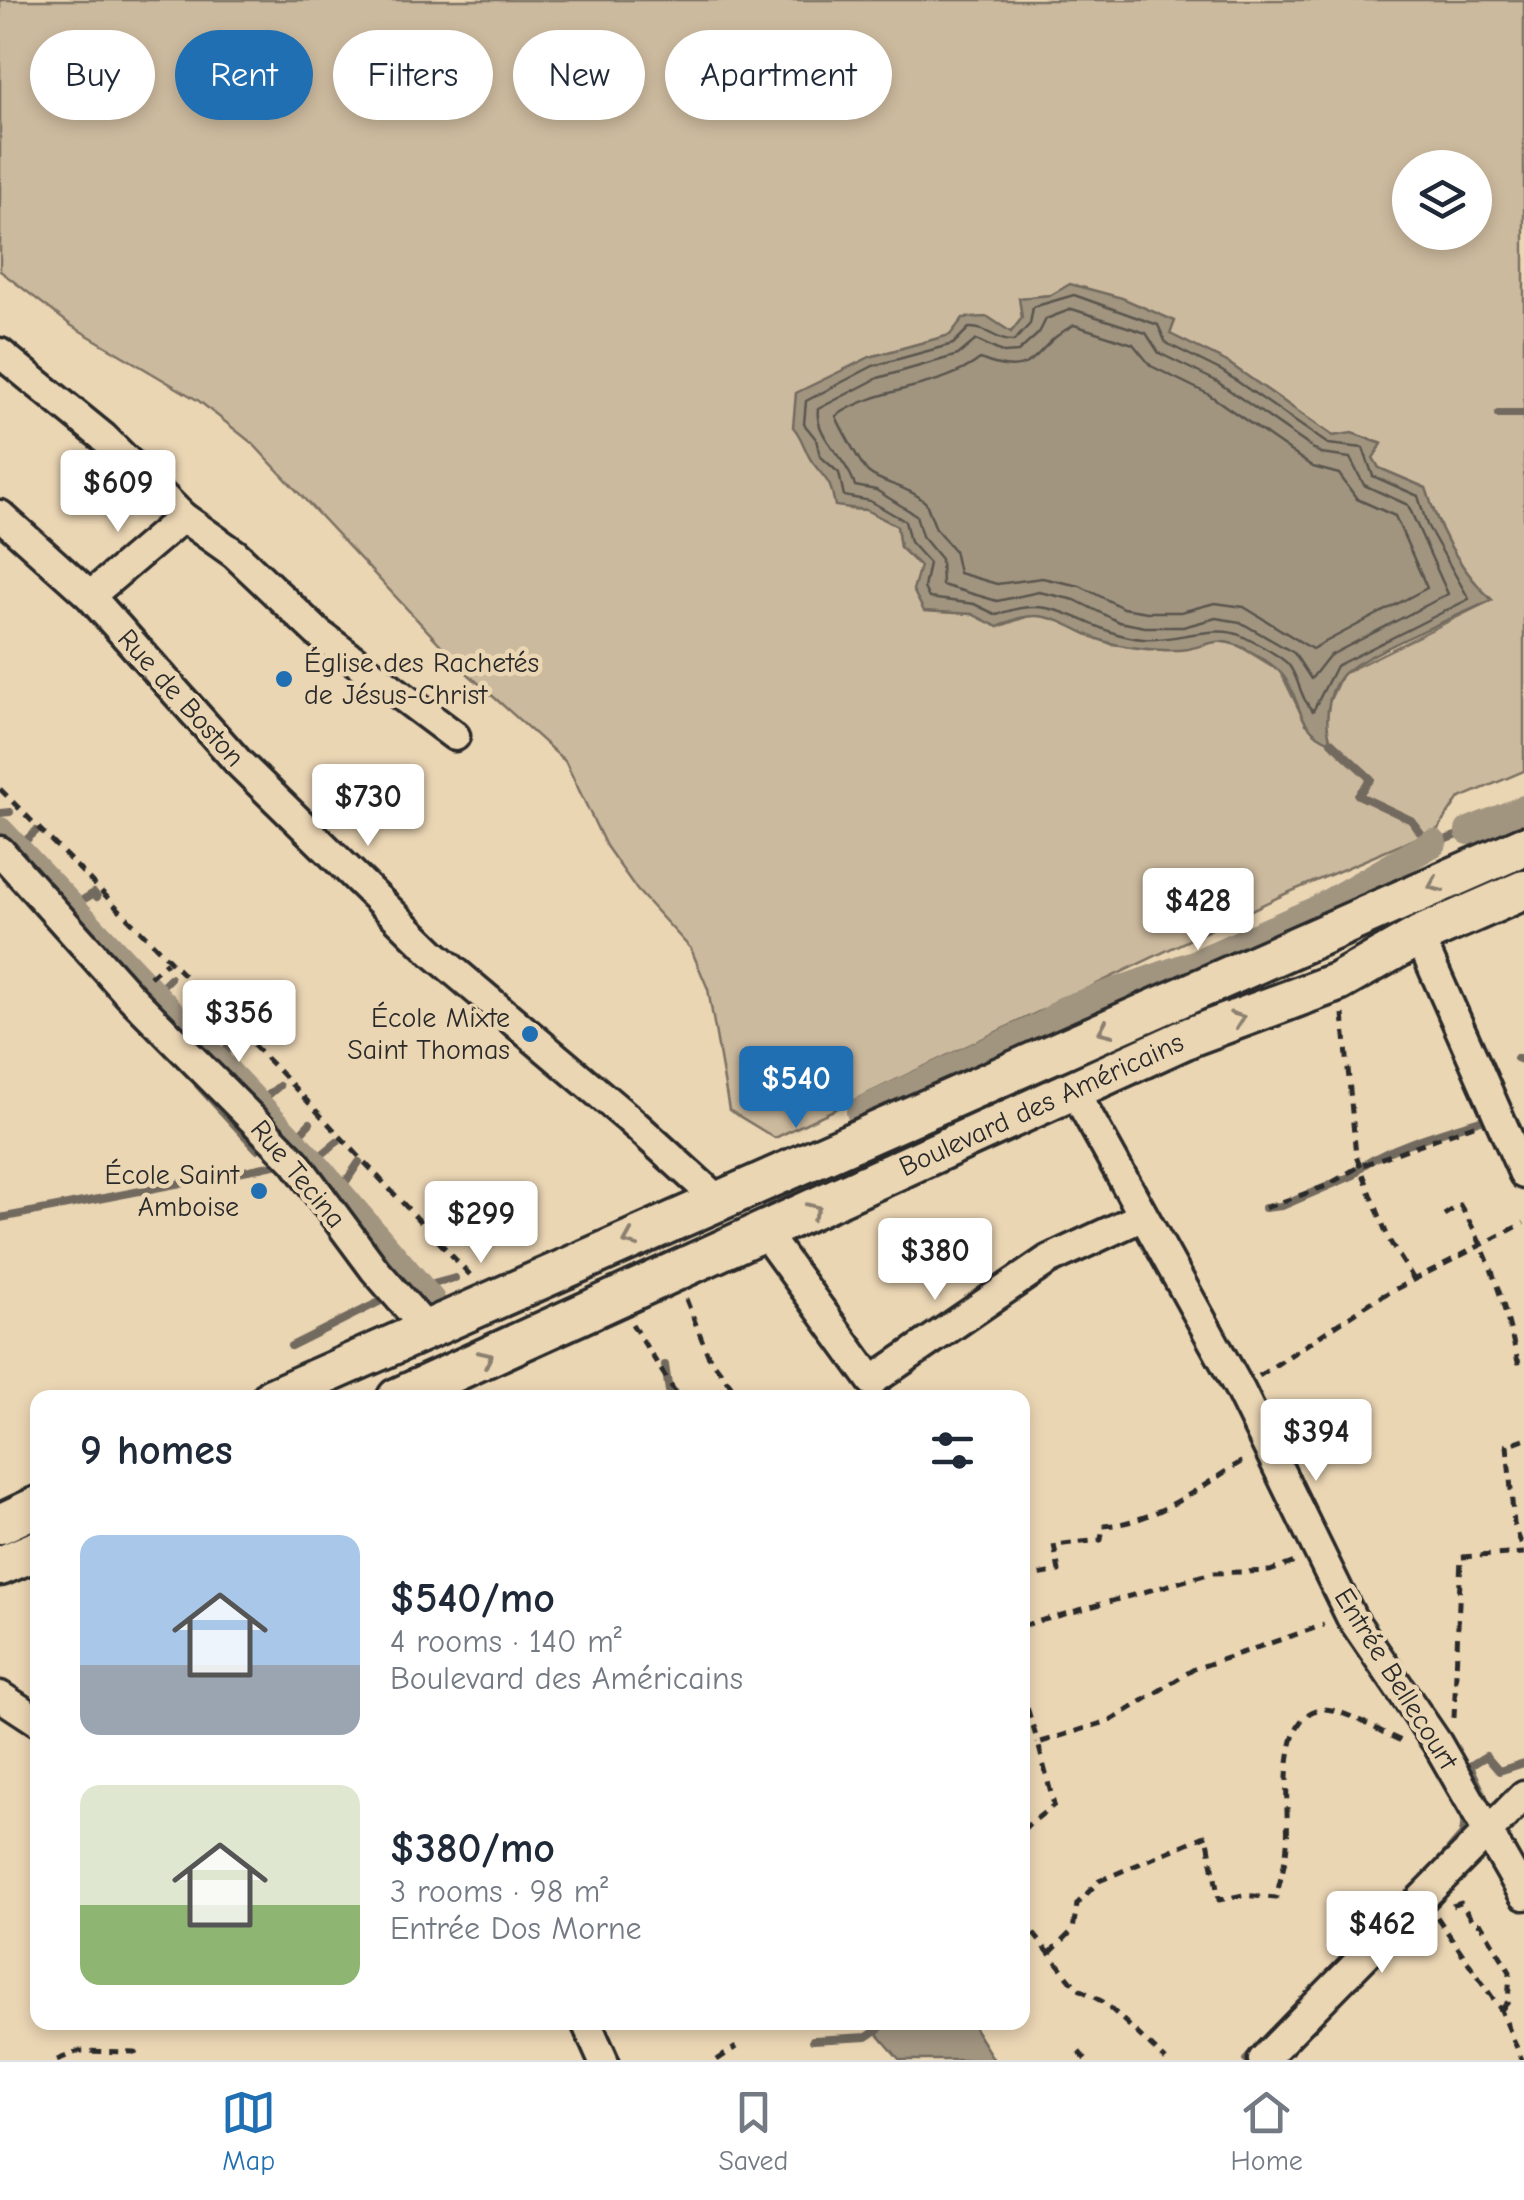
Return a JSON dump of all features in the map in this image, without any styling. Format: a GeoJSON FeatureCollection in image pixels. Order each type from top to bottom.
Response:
{"type":"FeatureCollection","features":[{"type":"Feature","properties":{"kind":"main road","name":"Boulevard des Américains"},"geometry":{"type":"LineString","coordinates":[[289,1390],[426,1326],[720,1202],[1524,846]]}},
{"type":"Feature","properties":{"kind":"main road","name":"Boulevard des Américains"},"geometry":{"type":"LineString","coordinates":[[425,1390],[616,1298],[1192,1036],[1338,982],[1419,936],[1524,890]]}},
{"type":"Feature","properties":{"kind":"main road"},"geometry":{"type":"LineString","coordinates":[[0,1524],[30,1510]]}},
{"type":"Feature","properties":{"kind":"main road"},"geometry":{"type":"LineString","coordinates":[[0,1566],[30,1553]]}},
{"type":"Feature","properties":{"kind":"street"},"geometry":{"type":"LineString","coordinates":[[0,353],[103,437],[183,517],[235,554],[318,632],[455,736]]}},
{"type":"Feature","properties":{"kind":"street","name":"Rue de Boston"},"geometry":{"type":"LineString","coordinates":[[0,515],[90,596],[239,763],[433,953],[616,1107],[720,1202]]}},
{"type":"Feature","properties":{"kind":"street"},"geometry":{"type":"LineString","coordinates":[[90,596],[183,517]]}},
{"type":"Feature","properties":{"kind":"street","name":"Rue Tecina"},"geometry":{"type":"LineString","coordinates":[[0,851],[130,996],[295,1162],[374,1270],[426,1326]]}},
{"type":"Feature","properties":{"kind":"street"},"geometry":{"type":"LineString","coordinates":[[1419,936],[1524,1174]]}},
{"type":"Feature","properties":{"kind":"street","name":"Entrée Bellecourt"},"geometry":{"type":"LineString","coordinates":[[1074,1090],[1240,1390],[1351,1617],[1438,1743],[1524,1895]]}},
{"type":"Feature","properties":{"kind":"street"},"geometry":{"type":"LineString","coordinates":[[764,1232],[872,1381],[1048,1260],[1141,1216]]}},
{"type":"Feature","properties":{"kind":"street"},"geometry":{"type":"LineString","coordinates":[[0,1696],[30,1716]]}},
{"type":"Feature","properties":{"kind":"street"},"geometry":{"type":"LineString","coordinates":[[1262,2060],[1427,1888],[1524,1795]]}},
{"type":"Feature","properties":{"kind":"street"},"geometry":{"type":"LineString","coordinates":[[590,2030],[604,2060]]}},
{"type":"Feature","properties":{"kind":"path"},"geometry":{"type":"LineString","coordinates":[[0,789],[279,1070],[491,1298]]}},
{"type":"Feature","properties":{"kind":"path"},"geometry":{"type":"LineString","coordinates":[[1338,982],[1347,1034],[1351,1131],[1360,1166],[1389,1240],[1415,1281]]}},
{"type":"Feature","properties":{"kind":"path"},"geometry":{"type":"LineString","coordinates":[[1265,1208],[1326,1186],[1360,1166],[1500,1116]]}},
{"type":"Feature","properties":{"kind":"path"},"geometry":{"type":"LineString","coordinates":[[1444,1215],[1460,1205],[1500,1288],[1518,1362],[1524,1362]]}},
{"type":"Feature","properties":{"kind":"path"},"geometry":{"type":"LineString","coordinates":[[1240,1390],[1351,1314],[1480,1242],[1524,1223]]}},
{"type":"Feature","properties":{"kind":"path"},"geometry":{"type":"LineString","coordinates":[[676,1274],[708,1355],[734,1390]]}},
{"type":"Feature","properties":{"kind":"path"},"geometry":{"type":"LineString","coordinates":[[616,1298],[673,1390]]}},
{"type":"Feature","properties":{"kind":"path"},"geometry":{"type":"LineString","coordinates":[[1050,1953],[1073,1930],[1078,1904],[1099,1881],[1207,1835],[1219,1900],[1243,1895],[1276,1898],[1287,1845],[1284,1783],[1299,1724],[1312,1713],[1338,1711],[1421,1748],[1438,1743],[1454,1724],[1461,1557],[1524,1552],[1514,1524],[1507,1445],[1524,1436]]}},
{"type":"Feature","properties":{"kind":"path"},"geometry":{"type":"LineString","coordinates":[[1030,1576],[1058,1571],[1054,1545],[1102,1540],[1103,1526],[1124,1524],[1191,1496],[1264,1445]]}},
{"type":"Feature","properties":{"kind":"path"},"geometry":{"type":"LineString","coordinates":[[1030,1624],[1212,1573],[1270,1572],[1319,1553]]}},
{"type":"Feature","properties":{"kind":"path"},"geometry":{"type":"LineString","coordinates":[[1038,1742],[1112,1720],[1194,1669],[1351,1617]]}},
{"type":"Feature","properties":{"kind":"path"},"geometry":{"type":"LineString","coordinates":[[1030,1716],[1054,1805],[1030,1824]]}},
{"type":"Feature","properties":{"kind":"path"},"geometry":{"type":"LineString","coordinates":[[1427,1888],[1453,1906],[1460,1903],[1473,1922],[1481,1924],[1510,1972],[1508,2002],[1500,2010]]}},
{"type":"Feature","properties":{"kind":"path"},"geometry":{"type":"LineString","coordinates":[[1427,1888],[1500,2010],[1522,2060]]}},
{"type":"Feature","properties":{"kind":"path"},"geometry":{"type":"LineString","coordinates":[[1030,1929],[1076,1988],[1104,2003],[1166,2060]]}},
{"type":"Feature","properties":{"kind":"path"},"geometry":{"type":"LineString","coordinates":[[718,2060],[736,2047]]}},
{"type":"Feature","properties":{"kind":"path"},"geometry":{"type":"LineString","coordinates":[[57,2060],[79,2051],[135,2052],[138,2060]]}},
{"type":"Feature","properties":{"kind":"path"},"geometry":{"type":"LineString","coordinates":[[1080,2052],[1086,2060]]}},
{"type":"Feature","properties":{"kind":"shaded area"},"geometry":{"type":"Polygon","coordinates":[[[0,0],[1524,0],[1524,771],[1458,799],[1438,829],[1285,894],[775,1138],[729,1110],[708,989],[691,949],[637,890],[606,846],[565,761],[467,673],[253,444],[199,401],[72,326],[0,271],[0,0]],[[1051,295],[1020,298],[1022,318],[1011,332],[950,335],[870,357],[807,444],[849,509],[866,510],[897,526],[900,547],[920,566],[924,610],[972,614],[998,627],[1034,614],[1068,622],[1111,644],[1187,649],[1217,641],[1236,644],[1280,671],[1306,724],[1331,741],[1326,728],[1329,702],[1342,674],[1492,600],[1452,548],[1426,488],[1379,468],[1373,458],[1381,443],[1352,434],[1333,436],[1227,362],[1170,334],[1174,322],[1051,295]]]}},
{"type":"Feature","properties":{"kind":"water"},"geometry":{"type":"Polygon","coordinates":[[[1070,284],[1122,298],[1175,321],[1170,334],[1227,362],[1333,436],[1352,433],[1382,444],[1373,458],[1379,468],[1426,488],[1452,548],[1492,600],[1350,668],[1341,676],[1328,708],[1331,742],[1310,728],[1279,671],[1257,655],[1227,642],[1180,650],[1145,649],[1102,641],[1047,617],[1017,619],[998,627],[972,614],[924,611],[913,590],[920,566],[900,547],[897,526],[866,510],[835,506],[828,482],[793,427],[796,393],[870,357],[950,335],[963,318],[988,317],[1011,332],[1022,318],[1019,298],[1051,295],[1070,284]]]}},
{"type":"Feature","properties":{"kind":"water"},"geometry":{"type":"Polygon","coordinates":[[[874,2030],[975,2030],[994,2060],[900,2060],[874,2030]]]}},
{"type":"Feature","properties":{"kind":"waterway"},"geometry":{"type":"LineString","coordinates":[[1498,414],[1524,414]]}},
{"type":"Feature","properties":{"kind":"waterway"},"geometry":{"type":"LineString","coordinates":[[1331,742],[1371,779],[1358,795],[1411,820],[1427,841],[1442,841],[1469,831],[1476,836]]}},
{"type":"Feature","properties":{"kind":"waterway"},"geometry":{"type":"LineString","coordinates":[[1469,831],[1524,809]]}},
{"type":"Feature","properties":{"kind":"waterway"},"geometry":{"type":"LineString","coordinates":[[0,813],[10,812]]}},
{"type":"Feature","properties":{"kind":"waterway"},"geometry":{"type":"LineString","coordinates":[[0,831],[316,1166],[431,1300]]}},
{"type":"Feature","properties":{"kind":"waterway"},"geometry":{"type":"LineString","coordinates":[[25,858],[24,842],[36,831]]}},
{"type":"Feature","properties":{"kind":"waterway"},"geometry":{"type":"LineString","coordinates":[[860,1112],[1046,1024],[1064,1010],[1194,964],[1316,910],[1433,843]]}},
{"type":"Feature","properties":{"kind":"waterway"},"geometry":{"type":"LineString","coordinates":[[80,917],[81,901],[94,893],[97,897]]}},
{"type":"Feature","properties":{"kind":"waterway"},"geometry":{"type":"LineString","coordinates":[[161,1001],[162,986],[170,978]]}},
{"type":"Feature","properties":{"kind":"waterway"},"geometry":{"type":"LineString","coordinates":[[223,1067],[228,1045],[242,1032]]}},
{"type":"Feature","properties":{"kind":"waterway"},"geometry":{"type":"LineString","coordinates":[[1517,1058],[1524,1061]]}},
{"type":"Feature","properties":{"kind":"waterway"},"geometry":{"type":"LineString","coordinates":[[198,1085],[257,1149]]}},
{"type":"Feature","properties":{"kind":"waterway"},"geometry":{"type":"LineString","coordinates":[[270,1117],[266,1097],[279,1086]]}},
{"type":"Feature","properties":{"kind":"waterway"},"geometry":{"type":"LineString","coordinates":[[1265,1208],[1282,1206],[1354,1175],[1397,1148],[1494,1116]]}},
{"type":"Feature","properties":{"kind":"waterway"},"geometry":{"type":"LineString","coordinates":[[297,1145],[296,1138],[310,1123]]}},
{"type":"Feature","properties":{"kind":"waterway"},"geometry":{"type":"LineString","coordinates":[[316,1166],[320,1156],[337,1142]]}},
{"type":"Feature","properties":{"kind":"waterway"},"geometry":{"type":"LineString","coordinates":[[339,1192],[359,1162]]}},
{"type":"Feature","properties":{"kind":"waterway"},"geometry":{"type":"LineString","coordinates":[[0,1218],[285,1163]]}},
{"type":"Feature","properties":{"kind":"waterway"},"geometry":{"type":"LineString","coordinates":[[404,1292],[455,1278]]}},
{"type":"Feature","properties":{"kind":"waterway"},"geometry":{"type":"LineString","coordinates":[[291,1346],[387,1298]]}},
{"type":"Feature","properties":{"kind":"waterway"},"geometry":{"type":"LineString","coordinates":[[665,1365],[669,1390]]}},
{"type":"Feature","properties":{"kind":"waterway"},"geometry":{"type":"LineString","coordinates":[[1493,1817],[1470,1766],[1486,1756],[1499,1771],[1524,1763]]}},
{"type":"Feature","properties":{"kind":"waterway"},"geometry":{"type":"LineString","coordinates":[[1438,1863],[1463,1834],[1466,1811]]}},
{"type":"Feature","properties":{"kind":"waterway"},"geometry":{"type":"LineString","coordinates":[[813,2040],[867,2037],[877,2030]]}},
{"type":"Feature","properties":{"kind":"waterway"},"geometry":{"type":"LineString","coordinates":[[1246,2060],[1258,2048]]}},
{"type":"Feature","properties":{"kind":"place","name":"Église des Rachetés de Jésus-Christ"},"geometry":{"type":"Point","coordinates":[284,679]}},
{"type":"Feature","properties":{"kind":"place","name":"École Mixte Saint Thomas"},"geometry":{"type":"Point","coordinates":[530,1034]}},
{"type":"Feature","properties":{"kind":"place","name":"École Saint Amboise"},"geometry":{"type":"Point","coordinates":[259,1191]}}]}
